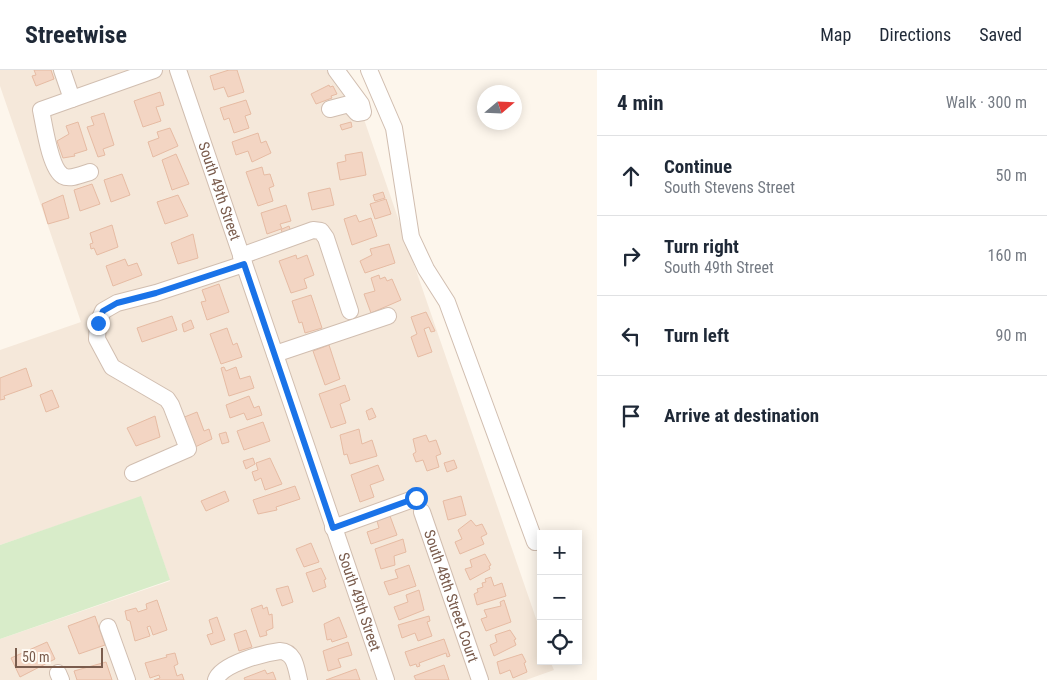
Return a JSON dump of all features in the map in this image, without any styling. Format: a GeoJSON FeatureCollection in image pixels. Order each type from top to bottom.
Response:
{"type":"FeatureCollection","features":[{"type":"Feature","properties":{"kind":"street"},"geometry":{"type":"LineString","coordinates":[[62,70],[72,99]]}},
{"type":"Feature","properties":{"kind":"street"},"geometry":{"type":"LineString","coordinates":[[90,172],[68,177],[63,176],[52,157],[40,110],[154,70]]}},
{"type":"Feature","properties":{"kind":"street","name":"South 49th Street"},"geometry":{"type":"LineString","coordinates":[[178,70],[386,680]]}},
{"type":"Feature","properties":{"kind":"street"},"geometry":{"type":"LineString","coordinates":[[330,109],[348,104],[357,113],[363,112],[362,104],[336,70]]}},
{"type":"Feature","properties":{"kind":"street"},"geometry":{"type":"LineString","coordinates":[[370,70],[394,128],[411,237],[426,269],[447,302],[535,542]]}},
{"type":"Feature","properties":{"kind":"street"},"geometry":{"type":"LineString","coordinates":[[133,472],[188,449],[167,400],[112,367],[97,339],[98,323],[103,311],[117,303],[156,293],[243,260],[313,230],[321,231],[326,238],[350,311]]}},
{"type":"Feature","properties":{"kind":"street"},"geometry":{"type":"LineString","coordinates":[[275,354],[388,316]]}},
{"type":"Feature","properties":{"kind":"street","name":"South 48th Street Court"},"geometry":{"type":"LineString","coordinates":[[333,528],[419,505],[480,680]]}},
{"type":"Feature","properties":{"kind":"street"},"geometry":{"type":"LineString","coordinates":[[108,627],[127,680]]}},
{"type":"Feature","properties":{"kind":"street"},"geometry":{"type":"LineString","coordinates":[[216,679],[231,666],[280,651],[286,652],[293,658],[300,680]]}},
{"type":"Feature","properties":{"kind":"shaded area"},"geometry":{"type":"Polygon","coordinates":[[[0,70],[347,70],[537,621],[537,665],[552,665],[554,670],[526,680],[0,680],[0,639],[170,581],[141,497],[0,545],[0,350],[81,322],[0,86],[0,70]]]}},
{"type":"Feature","properties":{"kind":"green space"},"geometry":{"type":"Polygon","coordinates":[[[141,496],[170,580],[0,639],[0,545],[141,496]]]}},
{"type":"Feature","properties":{"kind":"building"},"geometry":{"type":"Polygon","coordinates":[[[34,70],[51,70],[54,79],[36,86],[32,76],[36,75],[34,70]]]}},
{"type":"Feature","properties":{"kind":"building"},"geometry":{"type":"Polygon","coordinates":[[[229,70],[237,70],[244,92],[228,97],[224,87],[214,90],[210,76],[229,70]]]}},
{"type":"Feature","properties":{"kind":"building"},"geometry":{"type":"Polygon","coordinates":[[[329,85],[330,87],[333,86],[337,94],[316,104],[311,94],[329,85]]]}},
{"type":"Feature","properties":{"kind":"building"},"geometry":{"type":"Polygon","coordinates":[[[160,92],[164,105],[156,107],[161,121],[143,127],[134,101],[160,92]]]}},
{"type":"Feature","properties":{"kind":"building"},"geometry":{"type":"Polygon","coordinates":[[[246,100],[251,114],[245,116],[249,128],[234,133],[229,118],[224,120],[220,108],[246,100]]]}},
{"type":"Feature","properties":{"kind":"building"},"geometry":{"type":"Polygon","coordinates":[[[104,113],[114,145],[103,149],[105,155],[98,157],[87,127],[94,125],[91,117],[104,113]]]}},
{"type":"Feature","properties":{"kind":"building"},"geometry":{"type":"Polygon","coordinates":[[[78,122],[87,150],[74,154],[75,156],[63,158],[57,141],[69,134],[66,126],[78,122]]]}},
{"type":"Feature","properties":{"kind":"building"},"geometry":{"type":"Polygon","coordinates":[[[351,122],[352,127],[342,130],[340,125],[351,122]]]}},
{"type":"Feature","properties":{"kind":"building"},"geometry":{"type":"Polygon","coordinates":[[[170,128],[178,146],[153,157],[148,142],[159,138],[157,132],[170,128]]]}},
{"type":"Feature","properties":{"kind":"building"},"geometry":{"type":"Polygon","coordinates":[[[258,133],[261,143],[266,141],[271,153],[252,162],[248,151],[236,155],[232,142],[258,133]]]}},
{"type":"Feature","properties":{"kind":"building"},"geometry":{"type":"Polygon","coordinates":[[[362,152],[366,175],[340,180],[337,163],[346,161],[345,155],[362,152]]]}},
{"type":"Feature","properties":{"kind":"building"},"geometry":{"type":"Polygon","coordinates":[[[176,154],[189,184],[172,190],[162,160],[176,154]]]}},
{"type":"Feature","properties":{"kind":"building"},"geometry":{"type":"Polygon","coordinates":[[[262,167],[264,175],[270,174],[274,186],[269,188],[273,201],[258,206],[246,172],[262,167]]]}},
{"type":"Feature","properties":{"kind":"building"},"geometry":{"type":"Polygon","coordinates":[[[122,174],[130,195],[111,202],[104,180],[122,174]]]}},
{"type":"Feature","properties":{"kind":"building"},"geometry":{"type":"Polygon","coordinates":[[[92,184],[100,204],[80,211],[74,190],[92,184]]]}},
{"type":"Feature","properties":{"kind":"building"},"geometry":{"type":"Polygon","coordinates":[[[330,188],[334,205],[312,210],[308,193],[330,188]]]}},
{"type":"Feature","properties":{"kind":"building"},"geometry":{"type":"Polygon","coordinates":[[[383,192],[385,198],[375,201],[373,195],[383,192]]]}},
{"type":"Feature","properties":{"kind":"building"},"geometry":{"type":"Polygon","coordinates":[[[63,195],[69,218],[48,224],[42,204],[63,195]]]}},
{"type":"Feature","properties":{"kind":"building"},"geometry":{"type":"Polygon","coordinates":[[[178,195],[188,216],[165,224],[157,202],[178,195]]]}},
{"type":"Feature","properties":{"kind":"building"},"geometry":{"type":"Polygon","coordinates":[[[386,199],[391,214],[375,219],[370,204],[386,199]]]}},
{"type":"Feature","properties":{"kind":"building"},"geometry":{"type":"Polygon","coordinates":[[[286,205],[291,221],[280,224],[282,229],[289,226],[291,232],[283,235],[281,229],[267,234],[261,213],[286,205]]]}},
{"type":"Feature","properties":{"kind":"building"},"geometry":{"type":"Polygon","coordinates":[[[356,215],[359,222],[371,218],[377,236],[352,245],[344,219],[356,215]]]}},
{"type":"Feature","properties":{"kind":"building"},"geometry":{"type":"Polygon","coordinates":[[[112,225],[118,247],[97,255],[94,248],[91,249],[90,244],[93,243],[90,233],[112,225]]]}},
{"type":"Feature","properties":{"kind":"building"},"geometry":{"type":"Polygon","coordinates":[[[193,234],[198,258],[178,264],[171,243],[193,234]]]}},
{"type":"Feature","properties":{"kind":"building"},"geometry":{"type":"Polygon","coordinates":[[[389,244],[395,263],[365,273],[360,261],[372,255],[370,249],[389,244]]]}},
{"type":"Feature","properties":{"kind":"building"},"geometry":{"type":"Polygon","coordinates":[[[296,255],[297,259],[307,255],[314,275],[304,279],[307,288],[291,293],[279,261],[296,255]]]}},
{"type":"Feature","properties":{"kind":"building"},"geometry":{"type":"Polygon","coordinates":[[[125,259],[128,266],[137,263],[142,275],[113,286],[106,266],[125,259]]]}},
{"type":"Feature","properties":{"kind":"building"},"geometry":{"type":"Polygon","coordinates":[[[379,275],[380,279],[385,277],[387,281],[392,279],[401,300],[371,313],[364,294],[375,291],[371,278],[379,275]]]}},
{"type":"Feature","properties":{"kind":"building"},"geometry":{"type":"Polygon","coordinates":[[[219,284],[229,312],[207,320],[201,302],[206,301],[202,290],[219,284]]]}},
{"type":"Feature","properties":{"kind":"building"},"geometry":{"type":"Polygon","coordinates":[[[311,295],[322,328],[305,333],[302,322],[299,323],[292,301],[311,295]]]}},
{"type":"Feature","properties":{"kind":"building"},"geometry":{"type":"Polygon","coordinates":[[[426,312],[435,331],[431,332],[429,327],[424,329],[432,352],[418,357],[411,337],[417,334],[411,317],[426,312]]]}},
{"type":"Feature","properties":{"kind":"building"},"geometry":{"type":"Polygon","coordinates":[[[172,316],[177,330],[142,342],[137,328],[172,316]]]}},
{"type":"Feature","properties":{"kind":"building"},"geometry":{"type":"Polygon","coordinates":[[[191,320],[194,328],[184,332],[182,324],[191,320]]]}},
{"type":"Feature","properties":{"kind":"building"},"geometry":{"type":"Polygon","coordinates":[[[227,328],[233,345],[237,343],[242,357],[221,364],[210,334],[227,328]]]}},
{"type":"Feature","properties":{"kind":"building"},"geometry":{"type":"Polygon","coordinates":[[[329,345],[340,379],[325,385],[313,351],[329,345]]]}},
{"type":"Feature","properties":{"kind":"building"},"geometry":{"type":"Polygon","coordinates":[[[224,367],[226,371],[236,367],[240,379],[250,376],[254,388],[229,396],[221,368],[224,367]]]}},
{"type":"Feature","properties":{"kind":"building"},"geometry":{"type":"Polygon","coordinates":[[[26,368],[32,386],[4,396],[5,399],[0,400],[0,378],[26,368]]]}},
{"type":"Feature","properties":{"kind":"building"},"geometry":{"type":"Polygon","coordinates":[[[345,385],[350,400],[340,404],[346,423],[331,428],[319,394],[345,385]]]}},
{"type":"Feature","properties":{"kind":"building"},"geometry":{"type":"Polygon","coordinates":[[[52,390],[59,407],[46,412],[40,395],[52,390]]]}},
{"type":"Feature","properties":{"kind":"building"},"geometry":{"type":"Polygon","coordinates":[[[249,396],[254,408],[259,406],[262,415],[247,420],[244,413],[230,418],[226,405],[249,396]]]}},
{"type":"Feature","properties":{"kind":"building"},"geometry":{"type":"Polygon","coordinates":[[[372,408],[376,417],[369,420],[366,411],[372,408]]]}},
{"type":"Feature","properties":{"kind":"building"},"geometry":{"type":"Polygon","coordinates":[[[197,412],[204,431],[209,429],[212,439],[193,448],[182,418],[197,412]]]}},
{"type":"Feature","properties":{"kind":"building"},"geometry":{"type":"Polygon","coordinates":[[[155,416],[160,437],[136,446],[127,428],[155,416]]]}},
{"type":"Feature","properties":{"kind":"building"},"geometry":{"type":"Polygon","coordinates":[[[263,422],[270,441],[244,450],[237,431],[263,422]]]}},
{"type":"Feature","properties":{"kind":"building"},"geometry":{"type":"Polygon","coordinates":[[[359,429],[362,444],[372,440],[377,456],[350,464],[347,454],[344,455],[340,435],[359,429]]]}},
{"type":"Feature","properties":{"kind":"building"},"geometry":{"type":"Polygon","coordinates":[[[226,432],[229,442],[222,444],[219,434],[226,432]]]}},
{"type":"Feature","properties":{"kind":"building"},"geometry":{"type":"Polygon","coordinates":[[[426,435],[429,442],[436,440],[441,454],[436,456],[439,467],[427,471],[423,460],[416,462],[413,454],[416,452],[413,439],[426,435]]]}},
{"type":"Feature","properties":{"kind":"building"},"geometry":{"type":"Polygon","coordinates":[[[253,458],[255,464],[246,469],[243,461],[253,458]]]}},
{"type":"Feature","properties":{"kind":"building"},"geometry":{"type":"Polygon","coordinates":[[[270,458],[282,484],[265,490],[261,478],[255,481],[252,472],[258,470],[256,463],[270,458]]]}},
{"type":"Feature","properties":{"kind":"building"},"geometry":{"type":"Polygon","coordinates":[[[454,460],[457,468],[447,472],[444,463],[454,460]]]}},
{"type":"Feature","properties":{"kind":"building"},"geometry":{"type":"Polygon","coordinates":[[[378,465],[384,480],[370,485],[374,497],[360,502],[351,475],[378,465]]]}},
{"type":"Feature","properties":{"kind":"building"},"geometry":{"type":"Polygon","coordinates":[[[295,486],[300,499],[276,507],[277,510],[258,514],[253,500],[295,486]]]}},
{"type":"Feature","properties":{"kind":"building"},"geometry":{"type":"Polygon","coordinates":[[[225,491],[229,501],[206,511],[201,501],[225,491]]]}},
{"type":"Feature","properties":{"kind":"building"},"geometry":{"type":"Polygon","coordinates":[[[461,496],[466,515],[448,520],[443,501],[461,496]]]}},
{"type":"Feature","properties":{"kind":"building"},"geometry":{"type":"Polygon","coordinates":[[[390,516],[397,535],[371,544],[367,532],[379,528],[377,521],[390,516]]]}},
{"type":"Feature","properties":{"kind":"building"},"geometry":{"type":"Polygon","coordinates":[[[471,520],[476,526],[482,524],[487,534],[481,537],[484,544],[460,554],[455,542],[462,539],[458,530],[471,520]]]}},
{"type":"Feature","properties":{"kind":"building"},"geometry":{"type":"Polygon","coordinates":[[[403,539],[406,552],[394,556],[395,565],[381,569],[375,549],[403,539]]]}},
{"type":"Feature","properties":{"kind":"building"},"geometry":{"type":"Polygon","coordinates":[[[311,543],[319,562],[304,567],[296,549],[311,543]]]}},
{"type":"Feature","properties":{"kind":"building"},"geometry":{"type":"Polygon","coordinates":[[[485,554],[491,565],[489,566],[490,569],[470,580],[465,569],[472,567],[470,560],[485,554]]]}},
{"type":"Feature","properties":{"kind":"building"},"geometry":{"type":"Polygon","coordinates":[[[409,565],[416,586],[389,595],[384,582],[398,578],[395,570],[409,565]]]}},
{"type":"Feature","properties":{"kind":"building"},"geometry":{"type":"Polygon","coordinates":[[[321,568],[326,579],[324,580],[326,587],[313,592],[306,573],[321,568]]]}},
{"type":"Feature","properties":{"kind":"building"},"geometry":{"type":"Polygon","coordinates":[[[491,577],[494,586],[502,583],[506,596],[477,605],[474,594],[478,592],[477,589],[483,587],[482,583],[486,582],[485,579],[491,577]]]}},
{"type":"Feature","properties":{"kind":"building"},"geometry":{"type":"Polygon","coordinates":[[[288,586],[293,602],[282,606],[276,589],[288,586]]]}},
{"type":"Feature","properties":{"kind":"building"},"geometry":{"type":"Polygon","coordinates":[[[419,590],[424,610],[399,620],[394,607],[408,602],[406,595],[419,590]]]}},
{"type":"Feature","properties":{"kind":"building"},"geometry":{"type":"Polygon","coordinates":[[[157,600],[167,630],[153,635],[150,626],[147,627],[150,636],[135,641],[130,621],[127,620],[125,611],[136,608],[138,612],[147,609],[146,604],[157,600]]]}},
{"type":"Feature","properties":{"kind":"building"},"geometry":{"type":"Polygon","coordinates":[[[504,600],[511,622],[486,631],[481,619],[487,617],[484,610],[501,606],[500,602],[504,600]]]}},
{"type":"Feature","properties":{"kind":"building"},"geometry":{"type":"Polygon","coordinates":[[[262,605],[263,609],[267,607],[269,615],[272,614],[273,628],[266,631],[267,635],[260,637],[251,609],[262,605]]]}},
{"type":"Feature","properties":{"kind":"building"},"geometry":{"type":"Polygon","coordinates":[[[95,616],[105,645],[79,654],[68,626],[95,616]]]}},
{"type":"Feature","properties":{"kind":"building"},"geometry":{"type":"Polygon","coordinates":[[[429,616],[430,621],[427,622],[432,636],[418,641],[415,633],[402,638],[398,625],[429,616]]]}},
{"type":"Feature","properties":{"kind":"building"},"geometry":{"type":"Polygon","coordinates":[[[217,617],[225,640],[211,645],[207,635],[213,633],[209,620],[217,617]]]}},
{"type":"Feature","properties":{"kind":"building"},"geometry":{"type":"Polygon","coordinates":[[[339,617],[347,637],[332,642],[331,639],[327,640],[324,624],[339,617]]]}},
{"type":"Feature","properties":{"kind":"building"},"geometry":{"type":"Polygon","coordinates":[[[246,630],[252,647],[239,651],[234,634],[246,630]]]}},
{"type":"Feature","properties":{"kind":"building"},"geometry":{"type":"Polygon","coordinates":[[[510,630],[516,639],[514,640],[516,645],[494,656],[490,645],[497,642],[495,635],[510,630]]]}},
{"type":"Feature","properties":{"kind":"building"},"geometry":{"type":"Polygon","coordinates":[[[444,639],[450,656],[447,657],[446,653],[419,663],[420,666],[417,667],[416,664],[410,666],[405,652],[444,639]]]}},
{"type":"Feature","properties":{"kind":"building"},"geometry":{"type":"Polygon","coordinates":[[[47,642],[55,659],[20,677],[11,658],[47,642]]]}},
{"type":"Feature","properties":{"kind":"building"},"geometry":{"type":"Polygon","coordinates":[[[348,642],[352,655],[338,659],[341,667],[328,671],[323,651],[348,642]]]}},
{"type":"Feature","properties":{"kind":"building"},"geometry":{"type":"Polygon","coordinates":[[[175,653],[178,664],[174,666],[177,676],[182,674],[184,680],[154,680],[160,678],[159,675],[150,678],[145,663],[175,653]]]}},
{"type":"Feature","properties":{"kind":"building"},"geometry":{"type":"Polygon","coordinates":[[[522,654],[526,662],[524,663],[527,672],[513,678],[510,670],[500,674],[497,662],[522,654]]]}},
{"type":"Feature","properties":{"kind":"building"},"geometry":{"type":"Polygon","coordinates":[[[106,662],[112,680],[77,680],[74,671],[106,662]]]}},
{"type":"Feature","properties":{"kind":"building"},"geometry":{"type":"Polygon","coordinates":[[[444,665],[449,680],[416,680],[414,676],[444,665]]]}},
{"type":"Feature","properties":{"kind":"building"},"geometry":{"type":"Polygon","coordinates":[[[356,669],[360,680],[326,680],[356,669]]]}},
{"type":"Feature","properties":{"kind":"building"},"geometry":{"type":"Polygon","coordinates":[[[265,670],[267,674],[273,672],[276,680],[245,680],[244,678],[265,670]]]}},
{"type":"Feature","properties":{"kind":"route"},"geometry":{"type":"LineString","coordinates":[[98,323],[103,311],[117,303],[138,296],[156,293],[244,264],[333,528],[416,498]]}}]}
